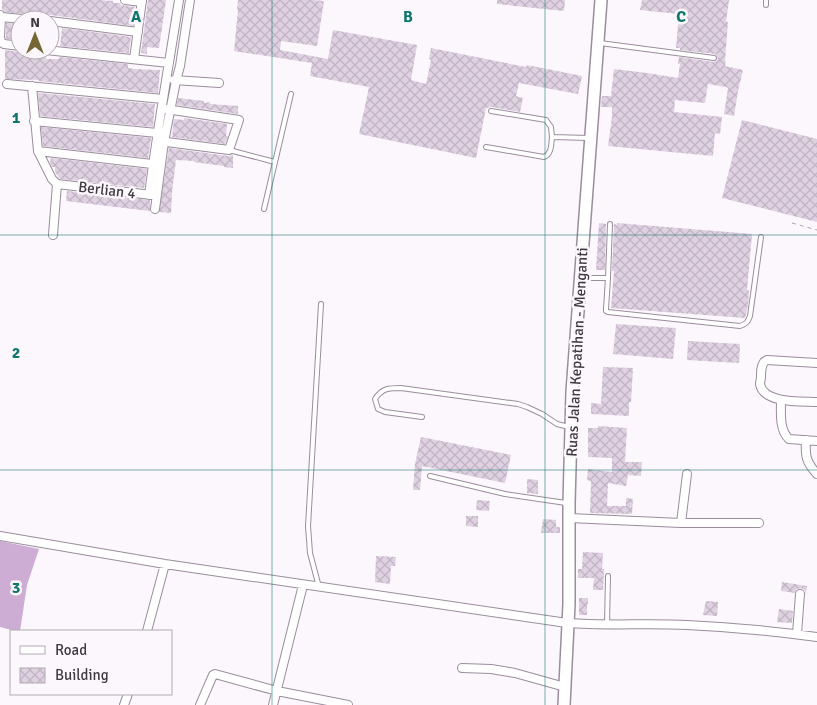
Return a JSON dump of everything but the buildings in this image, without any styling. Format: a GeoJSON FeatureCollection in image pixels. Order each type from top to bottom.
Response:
{"type":"FeatureCollection","features":[{"type":"Feature","properties":{"kind":"main road","name":"Ruas Jalan Kepatihan - Menganti"},"geometry":{"type":"LineString","coordinates":[[564,705],[572,392],[601,0]]}},
{"type":"Feature","properties":{"kind":"street"},"geometry":{"type":"LineString","coordinates":[[125,0],[142,1],[134,59]]}},
{"type":"Feature","properties":{"kind":"street"},"geometry":{"type":"LineString","coordinates":[[155,209],[152,164],[179,0]]}},
{"type":"Feature","properties":{"kind":"street"},"geometry":{"type":"LineString","coordinates":[[153,196],[180,66],[190,0]]}},
{"type":"Feature","properties":{"kind":"street"},"geometry":{"type":"LineString","coordinates":[[0,16],[1,42],[10,45]]}},
{"type":"Feature","properties":{"kind":"street"},"geometry":{"type":"LineString","coordinates":[[176,18],[187,19]]}},
{"type":"Feature","properties":{"kind":"street"},"geometry":{"type":"LineString","coordinates":[[60,23],[138,32]]}},
{"type":"Feature","properties":{"kind":"street"},"geometry":{"type":"LineString","coordinates":[[60,51],[169,63]]}},
{"type":"Feature","properties":{"kind":"street"},"geometry":{"type":"LineString","coordinates":[[167,80],[219,83]]}},
{"type":"Feature","properties":{"kind":"street"},"geometry":{"type":"LineString","coordinates":[[8,84],[163,99]]}},
{"type":"Feature","properties":{"kind":"street"},"geometry":{"type":"LineString","coordinates":[[32,86],[38,151],[52,179],[57,184],[53,235]]}},
{"type":"Feature","properties":{"kind":"street"},"geometry":{"type":"LineString","coordinates":[[34,121],[156,137],[164,142],[229,150],[239,120],[161,109]]}},
{"type":"Feature","properties":{"kind":"street"},"geometry":{"type":"LineString","coordinates":[[38,151],[152,164]]}},
{"type":"Feature","properties":{"kind":"street","name":"Berlian 4"},"geometry":{"type":"LineString","coordinates":[[57,184],[153,196]]}},
{"type":"Feature","properties":{"kind":"street"},"geometry":{"type":"LineString","coordinates":[[817,363],[767,360],[761,368],[760,386],[770,397],[780,400],[817,402]]}},
{"type":"Feature","properties":{"kind":"street"},"geometry":{"type":"LineString","coordinates":[[780,400],[784,434],[789,439],[817,441]]}},
{"type":"Feature","properties":{"kind":"street"},"geometry":{"type":"LineString","coordinates":[[806,440],[806,458],[817,474]]}},
{"type":"Feature","properties":{"kind":"street"},"geometry":{"type":"LineString","coordinates":[[681,522],[687,474]]}},
{"type":"Feature","properties":{"kind":"street"},"geometry":{"type":"LineString","coordinates":[[569,518],[759,523]]}},
{"type":"Feature","properties":{"kind":"street"},"geometry":{"type":"LineString","coordinates":[[5,537],[165,564],[567,623],[746,628],[817,637]]}},
{"type":"Feature","properties":{"kind":"street"},"geometry":{"type":"LineString","coordinates":[[146,630],[165,564]]}},
{"type":"Feature","properties":{"kind":"street"},"geometry":{"type":"LineString","coordinates":[[273,705],[303,585]]}},
{"type":"Feature","properties":{"kind":"street"},"geometry":{"type":"LineString","coordinates":[[797,634],[800,594]]}},
{"type":"Feature","properties":{"kind":"street"},"geometry":{"type":"LineString","coordinates":[[462,668],[491,669],[515,673],[565,687]]}},
{"type":"Feature","properties":{"kind":"street"},"geometry":{"type":"LineString","coordinates":[[200,705],[215,674],[277,691],[348,705]]}},
{"type":"Feature","properties":{"kind":"lane"},"geometry":{"type":"LineString","coordinates":[[598,43],[714,58]]}},
{"type":"Feature","properties":{"kind":"lane"},"geometry":{"type":"LineString","coordinates":[[264,209],[291,94]]}},
{"type":"Feature","properties":{"kind":"lane"},"geometry":{"type":"LineString","coordinates":[[486,147],[544,158],[550,153],[552,136],[546,120],[491,111]]}},
{"type":"Feature","properties":{"kind":"lane"},"geometry":{"type":"LineString","coordinates":[[552,136],[591,138]]}},
{"type":"Feature","properties":{"kind":"lane"},"geometry":{"type":"LineString","coordinates":[[229,150],[275,162]]}},
{"type":"Feature","properties":{"kind":"lane"},"geometry":{"type":"LineString","coordinates":[[610,224],[606,309],[608,312],[740,326],[744,325],[750,316],[761,236]]}},
{"type":"Feature","properties":{"kind":"lane"},"geometry":{"type":"LineString","coordinates":[[581,278],[608,278]]}},
{"type":"Feature","properties":{"kind":"lane"},"geometry":{"type":"LineString","coordinates":[[320,587],[310,553],[308,526],[321,304]]}},
{"type":"Feature","properties":{"kind":"lane"},"geometry":{"type":"LineString","coordinates":[[422,417],[378,410],[375,399],[384,390],[401,388],[518,404],[528,406],[557,424],[572,427]]}},
{"type":"Feature","properties":{"kind":"lane"},"geometry":{"type":"LineString","coordinates":[[430,476],[505,494],[568,503]]}},
{"type":"Feature","properties":{"kind":"lane"},"geometry":{"type":"LineString","coordinates":[[607,625],[608,576]]}},
{"type":"Feature","properties":{"kind":"path"},"geometry":{"type":"LineString","coordinates":[[792,223],[817,230]]}},
{"type":"Feature","properties":{"kind":"shaded area"},"geometry":{"type":"Polygon","coordinates":[[[0,541],[39,549],[27,585],[20,630],[0,627],[0,541]]]}}]}
